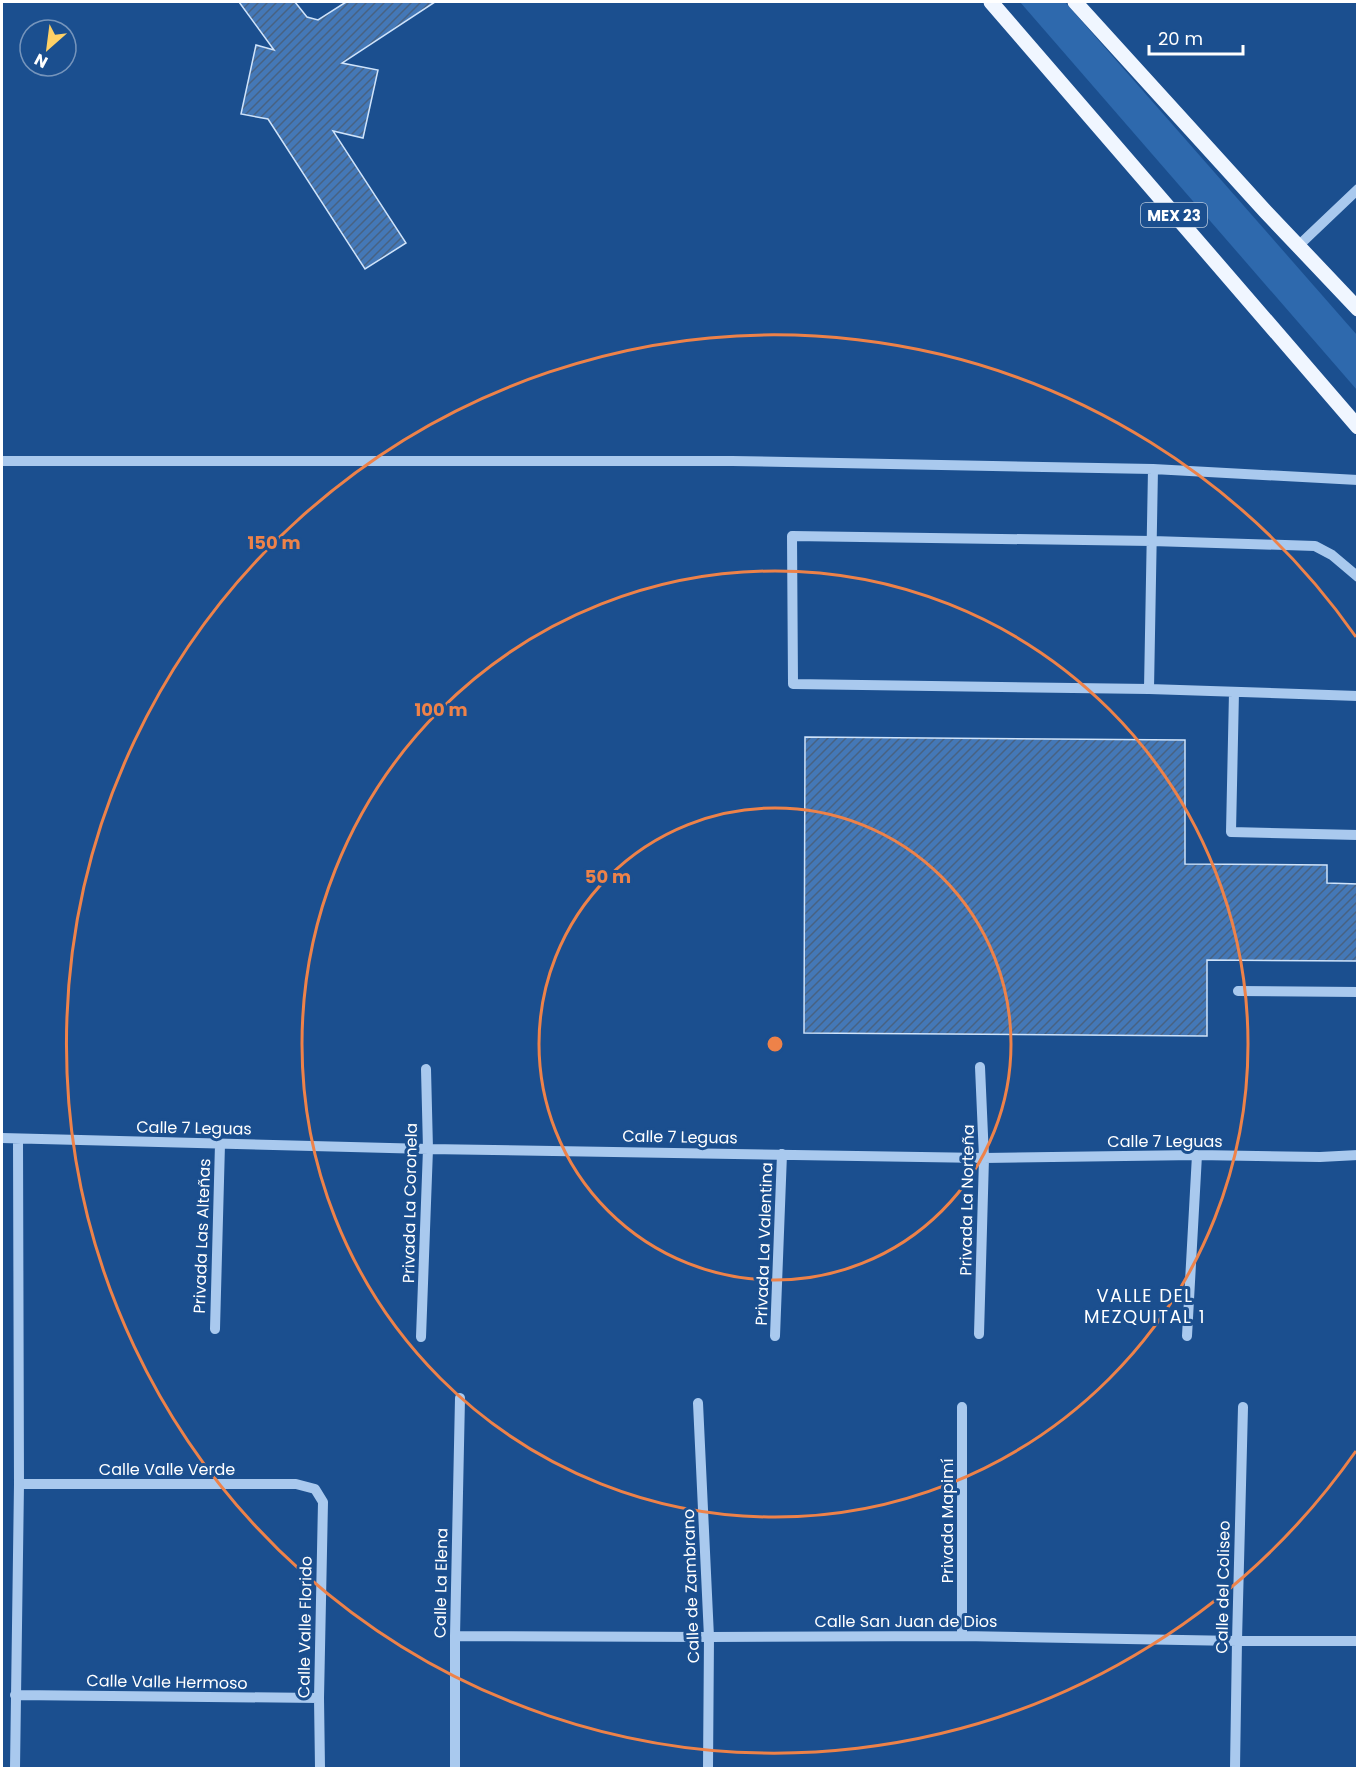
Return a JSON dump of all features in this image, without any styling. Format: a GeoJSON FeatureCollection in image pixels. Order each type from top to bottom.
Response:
{"type":"FeatureCollection","features":[{"type":"Feature","properties":{"kind":"main road","name":"MEX 23"},"geometry":{"type":"LineString","coordinates":[[991,2],[1358,427]]}},
{"type":"Feature","properties":{"kind":"main road"},"geometry":{"type":"LineString","coordinates":[[1075,2],[1358,309]]}},
{"type":"Feature","properties":{"kind":"street"},"geometry":{"type":"LineString","coordinates":[[1298,246],[1358,189]]}},
{"type":"Feature","properties":{"kind":"street"},"geometry":{"type":"LineString","coordinates":[[2,461],[732,461],[1153,469],[1358,480]]}},
{"type":"Feature","properties":{"kind":"street"},"geometry":{"type":"LineString","coordinates":[[1149,689],[1153,469]]}},
{"type":"Feature","properties":{"kind":"street"},"geometry":{"type":"LineString","coordinates":[[1358,577],[1332,555],[1315,546],[1152,541],[792,536],[793,684],[1149,689],[1358,696]]}},
{"type":"Feature","properties":{"kind":"street"},"geometry":{"type":"LineString","coordinates":[[1234,692],[1231,832],[1358,835]]}},
{"type":"Feature","properties":{"kind":"street"},"geometry":{"type":"LineString","coordinates":[[1238,992],[1358,992]]}},
{"type":"Feature","properties":{"kind":"street","name":"Privada La Norteña"},"geometry":{"type":"LineString","coordinates":[[979,1334],[984,1158],[980,1067]]}},
{"type":"Feature","properties":{"kind":"street","name":"Privada La Coronela"},"geometry":{"type":"LineString","coordinates":[[421,1337],[428,1149],[426,1069]]}},
{"type":"Feature","properties":{"kind":"street","name":"Calle 7 Leguas"},"geometry":{"type":"LineString","coordinates":[[2,1138],[428,1149],[984,1158],[1358,1155]]}},
{"type":"Feature","properties":{"kind":"street"},"geometry":{"type":"LineString","coordinates":[[15,1768],[19,1484],[18,1139]]}},
{"type":"Feature","properties":{"kind":"street","name":"Privada Las Alteñas"},"geometry":{"type":"LineString","coordinates":[[215,1329],[220,1144]]}},
{"type":"Feature","properties":{"kind":"street","name":"Privada La Valentina"},"geometry":{"type":"LineString","coordinates":[[775,1336],[782,1154]]}},
{"type":"Feature","properties":{"kind":"street"},"geometry":{"type":"LineString","coordinates":[[1187,1336],[1197,1155]]}},
{"type":"Feature","properties":{"kind":"street","name":"Calle La Elena"},"geometry":{"type":"LineString","coordinates":[[455,1768],[460,1398]]}},
{"type":"Feature","properties":{"kind":"street","name":"Calle de Zambrano"},"geometry":{"type":"LineString","coordinates":[[698,1403],[709,1637],[708,1768]]}},
{"type":"Feature","properties":{"kind":"street","name":"Privada Mapimí"},"geometry":{"type":"LineString","coordinates":[[962,1407],[962,1636]]}},
{"type":"Feature","properties":{"kind":"street","name":"Calle del Coliseo"},"geometry":{"type":"LineString","coordinates":[[1235,1768],[1243,1407]]}},
{"type":"Feature","properties":{"kind":"street","name":"Calle Valle Verde"},"geometry":{"type":"LineString","coordinates":[[19,1484],[296,1484],[315,1489]]}},
{"type":"Feature","properties":{"kind":"street","name":"Calle Valle Florido"},"geometry":{"type":"LineString","coordinates":[[315,1489],[323,1502],[320,1768]]}},
{"type":"Feature","properties":{"kind":"street","name":"Calle San Juan de Dios"},"geometry":{"type":"LineString","coordinates":[[455,1636],[962,1636],[1358,1641]]}},
{"type":"Feature","properties":{"kind":"street","name":"Calle Valle Hermoso"},"geometry":{"type":"LineString","coordinates":[[15,1695],[319,1698]]}},
{"type":"Feature","properties":{"kind":"shaded area"},"geometry":{"type":"Polygon","coordinates":[[[1020,2],[1065,2],[1357,335],[1357,390],[1020,2]]]}},
{"type":"Feature","properties":{"kind":"building"},"geometry":{"type":"Polygon","coordinates":[[[239,2],[295,2],[307,17],[318,20],[346,2],[435,2],[342,63],[378,70],[363,138],[333,131],[406,243],[365,269],[268,119],[241,114],[256,45],[274,50],[239,2]]]}},
{"type":"Feature","properties":{"kind":"building"},"geometry":{"type":"Polygon","coordinates":[[[805,737],[1185,740],[1185,864],[1327,865],[1327,883],[1358,884],[1358,961],[1207,960],[1207,1036],[804,1033],[805,737]]]}},
{"type":"Feature","properties":{"kind":"district","name":"VALLE DEL MEZQUITAL 1"},"geometry":{"type":"Point","coordinates":[1145,1305]}}]}
